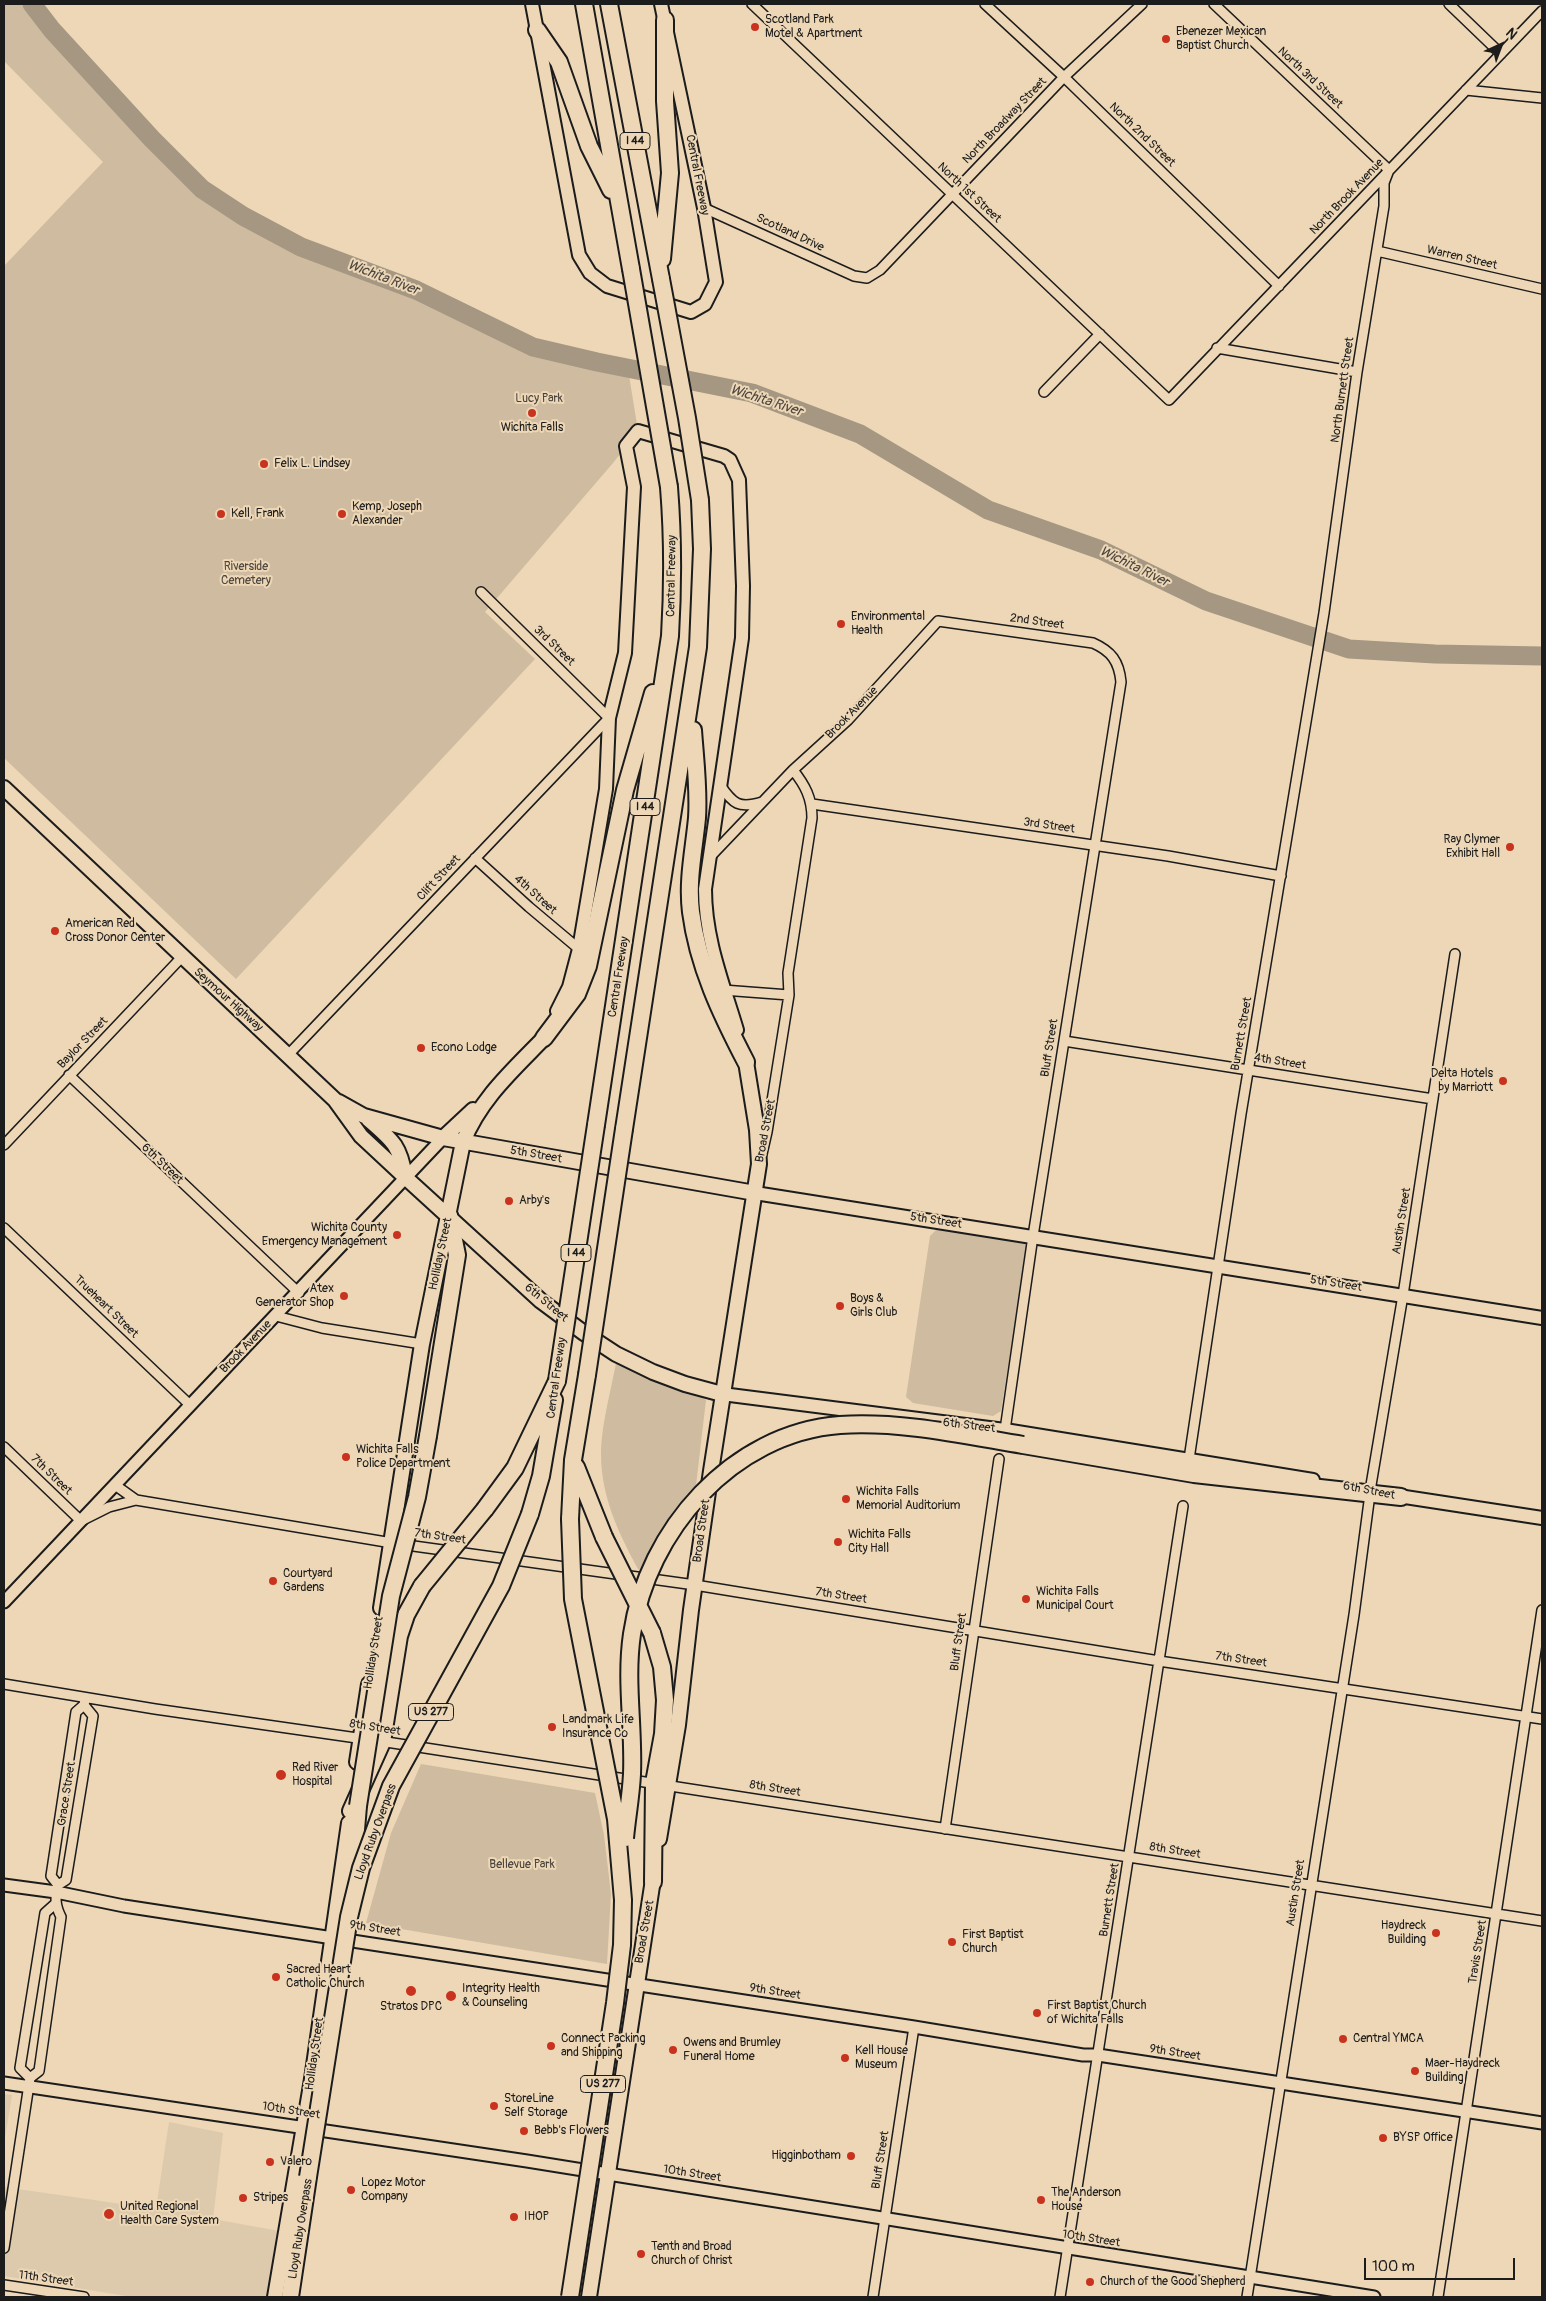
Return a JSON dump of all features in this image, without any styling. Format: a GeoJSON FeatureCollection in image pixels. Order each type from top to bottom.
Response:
{"type":"FeatureCollection","features":[{"type":"Feature","properties":{"kind":"highway","name":"Central Freeway"},"geometry":{"type":"LineString","coordinates":[[530,1514],[541,1476],[557,1381],[670,636],[673,536],[669,487],[584,4]]}},
{"type":"Feature","properties":{"kind":"highway","name":"I 44"},"geometry":{"type":"LineString","coordinates":[[573,1460],[692,693],[702,592],[700,500],[687,418],[609,4]]}},
{"type":"Feature","properties":{"kind":"highway"},"geometry":{"type":"LineString","coordinates":[[661,279],[670,173],[665,101],[665,20]]}},
{"type":"Feature","properties":{"kind":"highway"},"geometry":{"type":"LineString","coordinates":[[537,30],[559,62],[589,146],[620,206]]}},
{"type":"Feature","properties":{"kind":"highway"},"geometry":{"type":"LineString","coordinates":[[544,1038],[577,994],[588,966],[625,790],[670,636]]}},
{"type":"Feature","properties":{"kind":"highway"},"geometry":{"type":"LineString","coordinates":[[692,693],[697,817],[689,879],[691,915],[707,980],[720,1012],[746,1062]]}},
{"type":"Feature","properties":{"kind":"highway"},"geometry":{"type":"LineString","coordinates":[[349,1917],[358,1806],[380,1659],[391,1596],[417,1497],[457,1255],[449,1215]]}},
{"type":"Feature","properties":{"kind":"highway"},"geometry":{"type":"LineString","coordinates":[[351,1811],[382,1742],[399,1636],[406,1615],[422,1586],[485,1509],[515,1468],[557,1381]]}},
{"type":"Feature","properties":{"kind":"highway"},"geometry":{"type":"LineString","coordinates":[[622,1870],[632,1773],[629,1666],[635,1618],[643,1588],[661,1548],[678,1520],[695,1498],[720,1476],[748,1456],[778,1440],[802,1432],[838,1425],[876,1424],[1023,1445],[1194,1474],[1370,1492],[1401,1497]]}},
{"type":"Feature","properties":{"kind":"highway"},"geometry":{"type":"LineString","coordinates":[[573,1460],[604,1537],[652,1633],[662,1667],[665,1700],[661,1784],[653,1882]]}},
{"type":"Feature","properties":{"kind":"highway","name":"US 277"},"geometry":{"type":"LineString","coordinates":[[570,2297],[616,2003],[622,1945],[622,1870],[610,1782],[573,1599],[570,1519],[573,1460]]}},
{"type":"Feature","properties":{"kind":"highway","name":"Lloyd Ruby Overpass"},"geometry":{"type":"LineString","coordinates":[[290,2297],[349,1917],[361,1868],[391,1786],[497,1594],[530,1514]]}},
{"type":"Feature","properties":{"kind":"main road","name":"Central Freeway"},"geometry":{"type":"LineString","coordinates":[[532,4],[572,228],[579,255],[590,273],[607,286],[691,312],[705,304],[716,282],[704,208],[661,4]]}},
{"type":"Feature","properties":{"kind":"main road"},"geometry":{"type":"LineString","coordinates":[[544,1038],[570,987],[606,788],[609,718],[625,653],[634,487],[626,446],[638,431],[724,456],[730,460],[739,480],[743,586],[742,638],[708,859],[705,914],[710,945],[746,1062],[757,1130],[759,1164]]}},
{"type":"Feature","properties":{"kind":"main road","name":"Seymour Highway"},"geometry":{"type":"LineString","coordinates":[[4,788],[182,958],[336,1100],[361,1136],[449,1215]]}},
{"type":"Feature","properties":{"kind":"main road","name":"Holliday Street"},"geometry":{"type":"LineString","coordinates":[[275,2297],[334,1936],[360,1738],[422,1344],[463,1142],[471,1121],[490,1094],[544,1038]]}},
{"type":"Feature","properties":{"kind":"main road","name":"Brook Avenue"},"geometry":{"type":"LineString","coordinates":[[443,1138],[490,1094]]}},
{"type":"Feature","properties":{"kind":"main road","name":"5th Street"},"geometry":{"type":"LineString","coordinates":[[336,1100],[364,1116],[463,1142],[755,1193],[1542,1318]]}},
{"type":"Feature","properties":{"kind":"main road"},"geometry":{"type":"LineString","coordinates":[[364,1116],[390,1138],[402,1154],[405,1177]]}},
{"type":"Feature","properties":{"kind":"main road","name":"Broad Street"},"geometry":{"type":"LineString","coordinates":[[661,1784],[678,1725],[695,1584],[722,1394],[759,1164]]}},
{"type":"Feature","properties":{"kind":"main road","name":"6th Street"},"geometry":{"type":"LineString","coordinates":[[449,1215],[541,1300],[584,1334],[616,1354],[653,1372],[685,1384],[722,1394],[1004,1430],[1189,1459],[1370,1492]]}},
{"type":"Feature","properties":{"kind":"main road","name":"6th Street"},"geometry":{"type":"LineString","coordinates":[[1401,1497],[1542,1518]]}},
{"type":"Feature","properties":{"kind":"main road","name":"Broad Street"},"geometry":{"type":"LineString","coordinates":[[589,2297],[653,1882]]}},
{"type":"Feature","properties":{"kind":"street","name":"North 1st Street"},"geometry":{"type":"LineString","coordinates":[[752,4],[1170,400]]}},
{"type":"Feature","properties":{"kind":"street","name":"North 2nd Street"},"geometry":{"type":"LineString","coordinates":[[985,4],[1064,77],[1279,286]]}},
{"type":"Feature","properties":{"kind":"street","name":"North Broadway Street"},"geometry":{"type":"LineString","coordinates":[[867,278],[880,270],[1064,77],[1142,4]]}},
{"type":"Feature","properties":{"kind":"street","name":"North 3rd Street"},"geometry":{"type":"LineString","coordinates":[[1214,4],[1389,170]]}},
{"type":"Feature","properties":{"kind":"street"},"geometry":{"type":"LineString","coordinates":[[1449,4],[1501,54]]}},
{"type":"Feature","properties":{"kind":"street","name":"North Brook Avenue"},"geometry":{"type":"LineString","coordinates":[[1170,400],[1217,348],[1279,286],[1542,11]]}},
{"type":"Feature","properties":{"kind":"street"},"geometry":{"type":"LineString","coordinates":[[1466,90],[1542,98]]}},
{"type":"Feature","properties":{"kind":"street","name":"North Burnett Street"},"geometry":{"type":"LineString","coordinates":[[1324,613],[1357,372],[1377,251],[1384,182],[1389,170]]}},
{"type":"Feature","properties":{"kind":"street","name":"Scotland Drive"},"geometry":{"type":"LineString","coordinates":[[704,208],[854,276],[867,278]]}},
{"type":"Feature","properties":{"kind":"street","name":"Warren Street"},"geometry":{"type":"LineString","coordinates":[[1377,251],[1542,290]]}},
{"type":"Feature","properties":{"kind":"street"},"geometry":{"type":"LineString","coordinates":[[1044,392],[1100,334]]}},
{"type":"Feature","properties":{"kind":"street"},"geometry":{"type":"LineString","coordinates":[[1217,348],[1357,372]]}},
{"type":"Feature","properties":{"kind":"street","name":"3rd Street"},"geometry":{"type":"LineString","coordinates":[[481,592],[609,718]]}},
{"type":"Feature","properties":{"kind":"street","name":"Burnett Street"},"geometry":{"type":"LineString","coordinates":[[1189,1459],[1248,1070],[1324,613]]}},
{"type":"Feature","properties":{"kind":"street","name":"2nd Street"},"geometry":{"type":"LineString","coordinates":[[938,621],[1092,642],[1111,654],[1120,670]]}},
{"type":"Feature","properties":{"kind":"street","name":"Brook Avenue"},"geometry":{"type":"LineString","coordinates":[[708,859],[793,770],[848,720],[938,621]]}},
{"type":"Feature","properties":{"kind":"street","name":"Bluff Street"},"geometry":{"type":"LineString","coordinates":[[1004,1430],[1033,1236],[1096,846],[1121,682],[1120,670]]}},
{"type":"Feature","properties":{"kind":"street","name":"Clift Street"},"geometry":{"type":"LineString","coordinates":[[288,1055],[609,718]]}},
{"type":"Feature","properties":{"kind":"street"},"geometry":{"type":"LineString","coordinates":[[793,770],[808,792],[812,804]]}},
{"type":"Feature","properties":{"kind":"street"},"geometry":{"type":"LineString","coordinates":[[720,784],[733,802],[747,806],[762,802]]}},
{"type":"Feature","properties":{"kind":"street","name":"3rd Street"},"geometry":{"type":"LineString","coordinates":[[812,804],[1096,846],[1281,876]]}},
{"type":"Feature","properties":{"kind":"street","name":"Broad Street"},"geometry":{"type":"LineString","coordinates":[[759,1164],[767,1132],[789,995],[788,973],[812,818],[812,804]]}},
{"type":"Feature","properties":{"kind":"street","name":"4th Street"},"geometry":{"type":"LineString","coordinates":[[476,858],[578,949]]}},
{"type":"Feature","properties":{"kind":"street","name":"Austin Street"},"geometry":{"type":"LineString","coordinates":[[1247,2297],[1279,2082],[1342,1688],[1370,1492],[1403,1295],[1455,954]]}},
{"type":"Feature","properties":{"kind":"street","name":"Baylor Street"},"geometry":{"type":"LineString","coordinates":[[4,1145],[182,958]]}},
{"type":"Feature","properties":{"kind":"street"},"geometry":{"type":"LineString","coordinates":[[723,990],[789,995]]}},
{"type":"Feature","properties":{"kind":"street","name":"4th Street"},"geometry":{"type":"LineString","coordinates":[[1064,1041],[1433,1099]]}},
{"type":"Feature","properties":{"kind":"street","name":"6th Street"},"geometry":{"type":"LineString","coordinates":[[69,1075],[299,1293]]}},
{"type":"Feature","properties":{"kind":"street","name":"Brook Avenue"},"geometry":{"type":"LineString","coordinates":[[4,1602],[190,1405],[299,1293],[443,1138]]}},
{"type":"Feature","properties":{"kind":"street","name":"Trueheart Street"},"geometry":{"type":"LineString","coordinates":[[4,1228],[190,1405]]}},
{"type":"Feature","properties":{"kind":"street"},"geometry":{"type":"LineString","coordinates":[[276,1316],[322,1328],[422,1344]]}},
{"type":"Feature","properties":{"kind":"street","name":"7th Street"},"geometry":{"type":"LineString","coordinates":[[4,1447],[80,1521],[109,1507],[136,1500],[392,1543],[695,1584],[1159,1661],[1542,1719]]}},
{"type":"Feature","properties":{"kind":"street","name":"Bluff Street"},"geometry":{"type":"LineString","coordinates":[[945,1828],[999,1459]]}},
{"type":"Feature","properties":{"kind":"street","name":"7th Street"},"geometry":{"type":"LineString","coordinates":[[115,1485],[136,1500]]}},
{"type":"Feature","properties":{"kind":"street","name":"Burnett Street"},"geometry":{"type":"LineString","coordinates":[[1060,2297],[1183,1506]]}},
{"type":"Feature","properties":{"kind":"street","name":"Travis Street"},"geometry":{"type":"LineString","coordinates":[[1438,2297],[1542,1610]]}},
{"type":"Feature","properties":{"kind":"street","name":"8th Street"},"geometry":{"type":"LineString","coordinates":[[4,1684],[85,1702],[360,1738],[1542,1921]]}},
{"type":"Feature","properties":{"kind":"street","name":"Grace Street"},"geometry":{"type":"LineString","coordinates":[[4,2248],[29,2082],[39,2070],[61,1917],[55,1904],[57,1888],[51,1876],[60,1812],[76,1712],[85,1702],[93,1716],[66,1880],[57,1888]]}},
{"type":"Feature","properties":{"kind":"street"},"geometry":{"type":"LineString","coordinates":[[60,1812],[77,1814]]}},
{"type":"Feature","properties":{"kind":"street","name":"9th Street"},"geometry":{"type":"LineString","coordinates":[[4,1885],[57,1888],[124,1906],[334,1936],[914,2027],[1082,2056],[1098,2056],[1279,2082],[1542,2123]]}},
{"type":"Feature","properties":{"kind":"street","name":"Grace Street"},"geometry":{"type":"LineString","coordinates":[[29,2082],[20,2068],[45,1913],[55,1904]]}},
{"type":"Feature","properties":{"kind":"street","name":"Bluff Street"},"geometry":{"type":"LineString","coordinates":[[872,2297],[914,2027]]}},
{"type":"Feature","properties":{"kind":"street","name":"10th Street"},"geometry":{"type":"LineString","coordinates":[[4,2083],[29,2082],[1374,2297]]}},
{"type":"Feature","properties":{"kind":"street","name":"11th Street"},"geometry":{"type":"LineString","coordinates":[[4,2285],[84,2297]]}},
{"type":"Feature","properties":{"kind":"shaded area"},"geometry":{"type":"Polygon","coordinates":[[[4,2094],[12,2095],[4,2144],[4,2094]]]}},
{"type":"Feature","properties":{"kind":"shaded area","name":"United Regional Health Care System"},"geometry":{"type":"Polygon","coordinates":[[[169,2122],[223,2133],[213,2219],[279,2231],[269,2297],[132,2297],[4,2276],[4,2187],[156,2209],[169,2122]]]}},
{"type":"Feature","properties":{"kind":"green space","name":"Riverside Cemetery"},"geometry":{"type":"Polygon","coordinates":[[[4,4],[32,4],[52,30],[152,139],[202,189],[243,216],[301,247],[416,290],[533,347],[628,369],[638,431],[613,463],[485,612],[535,659],[236,979],[4,758],[4,266],[103,162],[4,61],[4,4]]]}},
{"type":"Feature","properties":{"kind":"green space"},"geometry":{"type":"Polygon","coordinates":[[[937,1229],[1024,1243],[1027,1248],[1001,1411],[993,1416],[913,1403],[906,1397],[930,1236],[937,1229]]]}},
{"type":"Feature","properties":{"kind":"green space"},"geometry":{"type":"Polygon","coordinates":[[[616,1363],[668,1386],[700,1396],[706,1400],[695,1494],[642,1573],[631,1555],[612,1513],[607,1499],[602,1469],[603,1432],[616,1363]]]}},
{"type":"Feature","properties":{"kind":"green space","name":"Bellevue Park"},"geometry":{"type":"Polygon","coordinates":[[[421,1764],[595,1793],[604,1835],[611,1894],[607,1964],[366,1923],[391,1833],[421,1764]]]}},
{"type":"Feature","properties":{"kind":"waterway","name":"Wichita River"},"geometry":{"type":"LineString","coordinates":[[32,4],[52,30],[152,139],[202,189],[243,216],[301,247],[416,290],[533,347],[597,362],[752,393],[860,434],[988,510],[1101,550],[1206,601],[1349,649],[1435,654],[1542,656]]}},
{"type":"Feature","properties":{"kind":"place","name":"Scotland Park Motel & Apartment"},"geometry":{"type":"Point","coordinates":[755,27]}},
{"type":"Feature","properties":{"kind":"place","name":"Ebenezer Mexican Baptist Church"},"geometry":{"type":"Point","coordinates":[1166,39]}},
{"type":"Feature","properties":{"kind":"place","name":"Wichita Falls"},"geometry":{"type":"Point","coordinates":[532,413]}},
{"type":"Feature","properties":{"kind":"place","name":"Felix L. Lindsey"},"geometry":{"type":"Point","coordinates":[264,464]}},
{"type":"Feature","properties":{"kind":"place","name":"Kell, Frank"},"geometry":{"type":"Point","coordinates":[221,514]}},
{"type":"Feature","properties":{"kind":"place","name":"Kemp, Joseph Alexander"},"geometry":{"type":"Point","coordinates":[342,514]}},
{"type":"Feature","properties":{"kind":"place","name":"Environmental Health"},"geometry":{"type":"Point","coordinates":[841,624]}},
{"type":"Feature","properties":{"kind":"place","name":"Ray Clymer Exhibit Hall"},"geometry":{"type":"Point","coordinates":[1510,847]}},
{"type":"Feature","properties":{"kind":"place","name":"American Red Cross Donor Center"},"geometry":{"type":"Point","coordinates":[55,931]}},
{"type":"Feature","properties":{"kind":"place","name":"Econo Lodge"},"geometry":{"type":"Point","coordinates":[421,1048]}},
{"type":"Feature","properties":{"kind":"place","name":"Delta Hotels by Marriott"},"geometry":{"type":"Point","coordinates":[1503,1081]}},
{"type":"Feature","properties":{"kind":"place","name":"Arby's"},"geometry":{"type":"Point","coordinates":[509,1201]}},
{"type":"Feature","properties":{"kind":"place","name":"Wichita County Emergency Management"},"geometry":{"type":"Point","coordinates":[397,1235]}},
{"type":"Feature","properties":{"kind":"place","name":"Atex Generator Shop"},"geometry":{"type":"Point","coordinates":[344,1296]}},
{"type":"Feature","properties":{"kind":"place","name":"Boys & Girls Club"},"geometry":{"type":"Point","coordinates":[840,1306]}},
{"type":"Feature","properties":{"kind":"place","name":"Wichita Falls Police Department"},"geometry":{"type":"Point","coordinates":[346,1457]}},
{"type":"Feature","properties":{"kind":"place","name":"Wichita Falls Memorial Auditorium"},"geometry":{"type":"Point","coordinates":[846,1499]}},
{"type":"Feature","properties":{"kind":"place","name":"Wichita Falls City Hall"},"geometry":{"type":"Point","coordinates":[838,1542]}},
{"type":"Feature","properties":{"kind":"place","name":"Courtyard Gardens"},"geometry":{"type":"Point","coordinates":[273,1581]}},
{"type":"Feature","properties":{"kind":"place","name":"Wichita Falls Municipal Court"},"geometry":{"type":"Point","coordinates":[1026,1599]}},
{"type":"Feature","properties":{"kind":"place","name":"Landmark Life Insurance Co"},"geometry":{"type":"Point","coordinates":[552,1727]}},
{"type":"Feature","properties":{"kind":"place","name":"Red River Hospital"},"geometry":{"type":"Point","coordinates":[281,1775]}},
{"type":"Feature","properties":{"kind":"place","name":"Haydreck Building"},"geometry":{"type":"Point","coordinates":[1436,1933]}},
{"type":"Feature","properties":{"kind":"place","name":"First Baptist Church"},"geometry":{"type":"Point","coordinates":[952,1942]}},
{"type":"Feature","properties":{"kind":"place","name":"Sacred Heart Catholic Church"},"geometry":{"type":"Point","coordinates":[276,1977]}},
{"type":"Feature","properties":{"kind":"place","name":"Stratos DPC"},"geometry":{"type":"Point","coordinates":[411,1991]}},
{"type":"Feature","properties":{"kind":"place","name":"Integrity Health & Counseling"},"geometry":{"type":"Point","coordinates":[451,1996]}},
{"type":"Feature","properties":{"kind":"place","name":"First Baptist Church of Wichita Falls"},"geometry":{"type":"Point","coordinates":[1037,2013]}},
{"type":"Feature","properties":{"kind":"place","name":"Central YMCA"},"geometry":{"type":"Point","coordinates":[1343,2039]}},
{"type":"Feature","properties":{"kind":"place","name":"Connect Packing and Shipping"},"geometry":{"type":"Point","coordinates":[551,2046]}},
{"type":"Feature","properties":{"kind":"place","name":"Owens and Brumley Funeral Home"},"geometry":{"type":"Point","coordinates":[673,2050]}},
{"type":"Feature","properties":{"kind":"place","name":"Kell House Museum"},"geometry":{"type":"Point","coordinates":[845,2058]}},
{"type":"Feature","properties":{"kind":"place","name":"Maer-Haydreck Building"},"geometry":{"type":"Point","coordinates":[1415,2071]}},
{"type":"Feature","properties":{"kind":"place","name":"StoreLine Self Storage"},"geometry":{"type":"Point","coordinates":[494,2106]}},
{"type":"Feature","properties":{"kind":"place","name":"Bebb's Flowers"},"geometry":{"type":"Point","coordinates":[524,2131]}},
{"type":"Feature","properties":{"kind":"place","name":"BYSP Office"},"geometry":{"type":"Point","coordinates":[1383,2138]}},
{"type":"Feature","properties":{"kind":"place","name":"Higginbotham"},"geometry":{"type":"Point","coordinates":[851,2156]}},
{"type":"Feature","properties":{"kind":"place","name":"Valero"},"geometry":{"type":"Point","coordinates":[270,2162]}},
{"type":"Feature","properties":{"kind":"place","name":"Lopez Motor Company"},"geometry":{"type":"Point","coordinates":[351,2190]}},
{"type":"Feature","properties":{"kind":"place","name":"Stripes"},"geometry":{"type":"Point","coordinates":[243,2198]}},
{"type":"Feature","properties":{"kind":"place","name":"The Anderson House"},"geometry":{"type":"Point","coordinates":[1041,2200]}},
{"type":"Feature","properties":{"kind":"place","name":"United Regional Health Care System"},"geometry":{"type":"Point","coordinates":[109,2214]}},
{"type":"Feature","properties":{"kind":"place","name":"IHOP"},"geometry":{"type":"Point","coordinates":[514,2217]}},
{"type":"Feature","properties":{"kind":"place","name":"Tenth and Broad Church of Christ"},"geometry":{"type":"Point","coordinates":[641,2254]}},
{"type":"Feature","properties":{"kind":"place","name":"Church of the Good Shepherd"},"geometry":{"type":"Point","coordinates":[1090,2282]}},
{"type":"Feature","properties":{"kind":"park label","name":"Lucy Park"},"geometry":{"type":"Point","coordinates":[539,399]}}]}
